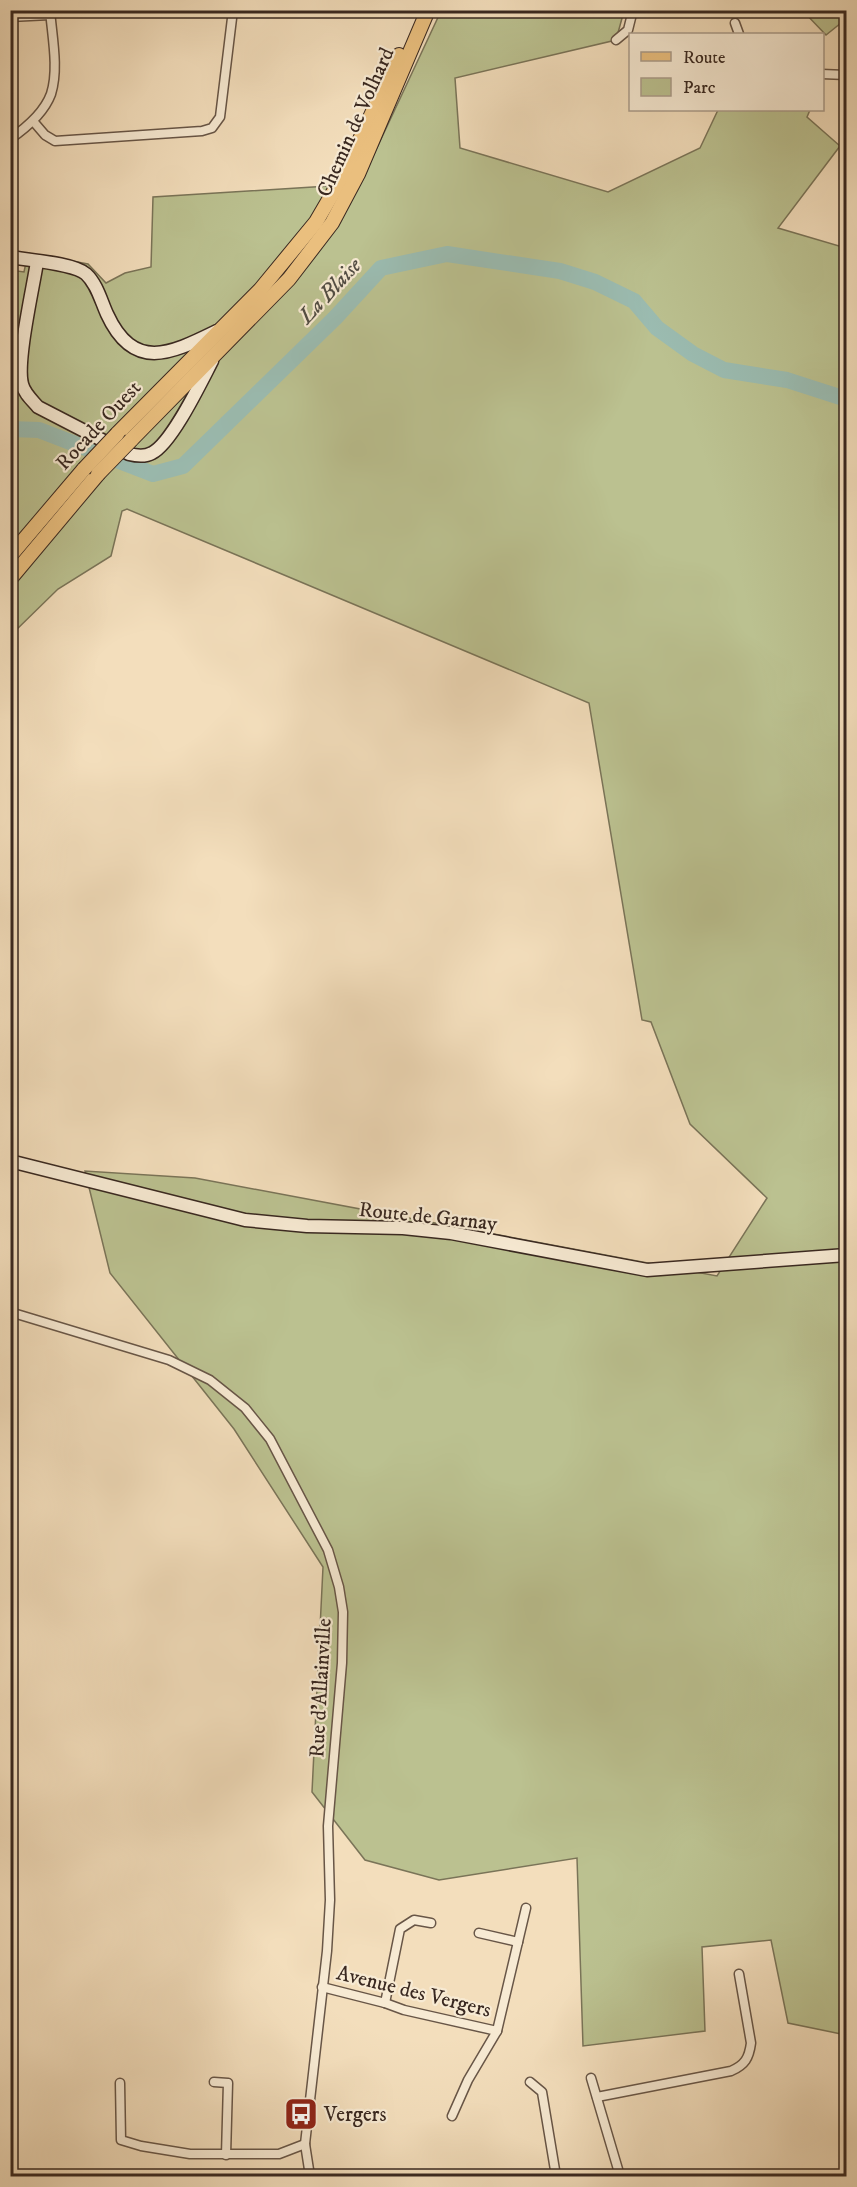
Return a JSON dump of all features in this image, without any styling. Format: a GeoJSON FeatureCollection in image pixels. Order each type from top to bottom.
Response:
{"type":"FeatureCollection","features":[{"type":"Feature","properties":{"kind":"main road","name":"Chemin de Volhard"},"geometry":{"type":"LineString","coordinates":[[221,329],[274,275],[316,222],[348,164],[418,10]]}},
{"type":"Feature","properties":{"kind":"main road","name":"Chemin de Volhard"},"geometry":{"type":"LineString","coordinates":[[218,353],[289,279],[332,223],[358,174],[428,10]]}},
{"type":"Feature","properties":{"kind":"main road","name":"Rocade Ouest"},"geometry":{"type":"LineString","coordinates":[[10,556],[84,469],[221,329]]}},
{"type":"Feature","properties":{"kind":"main road","name":"Rocade Ouest"},"geometry":{"type":"LineString","coordinates":[[10,579],[98,474],[218,353]]}},
{"type":"Feature","properties":{"kind":"street"},"geometry":{"type":"LineString","coordinates":[[33,122],[45,135],[56,141],[202,131],[213,128],[220,117],[233,10]]}},
{"type":"Feature","properties":{"kind":"street"},"geometry":{"type":"LineString","coordinates":[[616,40],[628,30],[633,10]]}},
{"type":"Feature","properties":{"kind":"street"},"geometry":{"type":"LineString","coordinates":[[10,17],[50,13],[54,69],[50,95],[33,122],[10,139]]}},
{"type":"Feature","properties":{"kind":"street"},"geometry":{"type":"LineString","coordinates":[[735,23],[739,33]]}},
{"type":"Feature","properties":{"kind":"street"},"geometry":{"type":"LineString","coordinates":[[824,74],[846,75]]}},
{"type":"Feature","properties":{"kind":"street"},"geometry":{"type":"LineString","coordinates":[[10,257],[62,265],[84,272],[93,283],[113,326],[124,341],[145,352],[179,349],[221,329]]}},
{"type":"Feature","properties":{"kind":"street"},"geometry":{"type":"LineString","coordinates":[[37,262],[21,365],[22,384],[28,397],[38,407],[129,454],[138,456],[151,454],[159,448],[178,422],[218,353]]}},
{"type":"Feature","properties":{"kind":"street","name":"Route de Garnay"},"geometry":{"type":"LineString","coordinates":[[10,1161],[245,1220],[308,1226],[403,1228],[451,1233],[647,1270],[846,1255]]}},
{"type":"Feature","properties":{"kind":"street","name":"Rue d'Allainville"},"geometry":{"type":"LineString","coordinates":[[10,1312],[169,1360],[210,1380],[245,1408],[270,1438],[328,1550],[339,1587],[343,1612],[343,1653],[328,1826],[330,1900],[327,1951],[305,2144],[310,2176]]}},
{"type":"Feature","properties":{"kind":"street"},"geometry":{"type":"LineString","coordinates":[[452,2116],[468,2080],[497,2031],[526,1908]]}},
{"type":"Feature","properties":{"kind":"street"},"geometry":{"type":"LineString","coordinates":[[385,2002],[400,1929],[414,1920],[431,1923]]}},
{"type":"Feature","properties":{"kind":"street"},"geometry":{"type":"LineString","coordinates":[[479,1933],[518,1942]]}},
{"type":"Feature","properties":{"kind":"street"},"geometry":{"type":"LineString","coordinates":[[597,2097],[731,2071],[740,2067],[750,2053],[751,2043],[740,1974]]}},
{"type":"Feature","properties":{"kind":"street","name":"Avenue des Vergers"},"geometry":{"type":"LineString","coordinates":[[322,1987],[385,2002],[404,2010],[497,2031]]}},
{"type":"Feature","properties":{"kind":"street"},"geometry":{"type":"LineString","coordinates":[[591,2078],[620,2176]]}},
{"type":"Feature","properties":{"kind":"street"},"geometry":{"type":"LineString","coordinates":[[120,2082],[121,2140],[141,2146],[190,2154],[226,2155],[279,2154],[305,2144]]}},
{"type":"Feature","properties":{"kind":"street"},"geometry":{"type":"LineString","coordinates":[[214,2082],[228,2083],[226,2155]]}},
{"type":"Feature","properties":{"kind":"street"},"geometry":{"type":"LineString","coordinates":[[530,2082],[542,2092],[556,2176]]}},
{"type":"Feature","properties":{"kind":"green space"},"geometry":{"type":"Polygon","coordinates":[[[303,10],[341,11],[322,17],[301,15],[303,10]]]}},
{"type":"Feature","properties":{"kind":"green space"},"geometry":{"type":"Polygon","coordinates":[[[441,11],[624,11],[616,40],[455,78],[460,148],[608,192],[700,148],[718,111],[810,111],[807,117],[840,146],[778,228],[846,248],[846,2035],[788,2023],[771,1940],[702,1947],[705,2031],[583,2046],[577,1858],[439,1880],[365,1860],[312,1792],[323,1567],[234,1429],[110,1273],[85,1171],[195,1178],[717,1276],[767,1198],[690,1124],[651,1022],[642,1020],[589,703],[127,509],[122,511],[111,556],[58,589],[11,635],[10,270],[24,272],[28,253],[88,264],[106,283],[125,273],[151,267],[153,197],[360,184],[441,11]]]}},
{"type":"Feature","properties":{"kind":"green space"},"geometry":{"type":"Polygon","coordinates":[[[803,11],[846,11],[846,19],[826,35],[803,11]]]}},
{"type":"Feature","properties":{"kind":"waterway","name":"La Blaise"},"geometry":{"type":"LineString","coordinates":[[10,429],[39,430],[153,474],[183,466],[335,318],[381,268],[447,254],[560,271],[595,282],[634,301],[657,328],[693,354],[724,370],[787,380],[846,399]]}},
{"type":"Feature","properties":{"kind":"place","name":"Vergers"},"geometry":{"type":"Point","coordinates":[301,2114]}}]}
